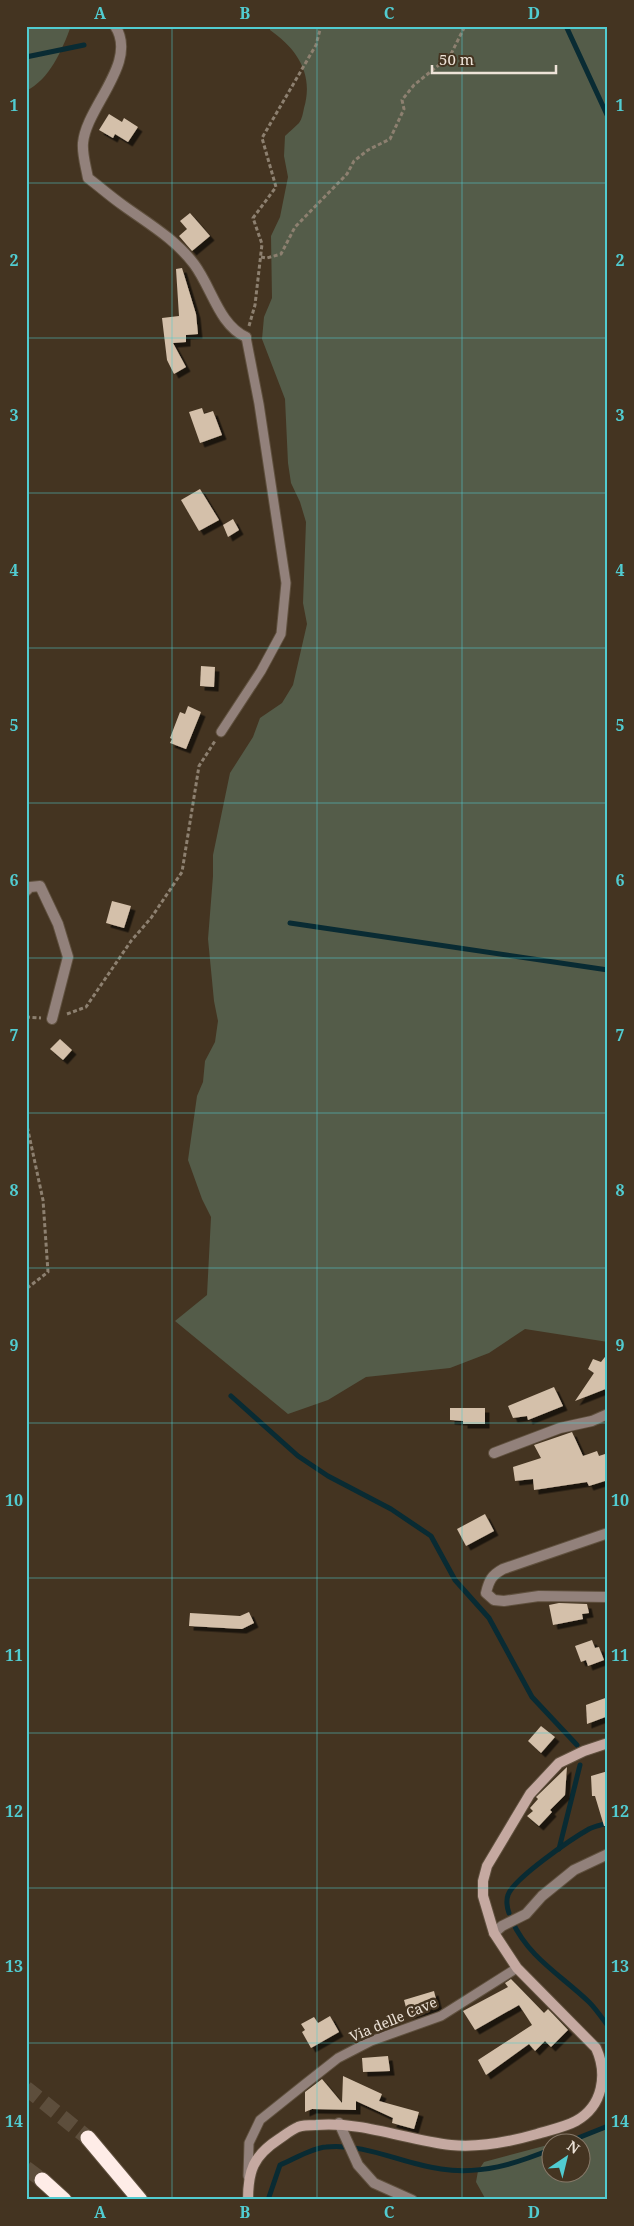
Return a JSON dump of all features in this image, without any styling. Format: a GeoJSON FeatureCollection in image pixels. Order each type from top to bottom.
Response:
{"type":"FeatureCollection","features":[{"type":"Feature","properties":{"kind":"highway"},"geometry":{"type":"LineString","coordinates":[[88,2138],[140,2200]]}},
{"type":"Feature","properties":{"kind":"highway"},"geometry":{"type":"LineString","coordinates":[[42,2180],[64,2200]]}},
{"type":"Feature","properties":{"kind":"street"},"geometry":{"type":"LineString","coordinates":[[115,26],[121,47],[118,64],[91,116],[82,144],[88,178],[175,242],[211,290],[226,321],[238,333],[246,337]]}},
{"type":"Feature","properties":{"kind":"street"},"geometry":{"type":"LineString","coordinates":[[26,891],[30,887],[40,886],[58,924],[68,957],[52,1019]]}},
{"type":"Feature","properties":{"kind":"street"},"geometry":{"type":"LineString","coordinates":[[494,1453],[560,1428],[592,1421],[608,1414]]}},
{"type":"Feature","properties":{"kind":"street"},"geometry":{"type":"LineString","coordinates":[[608,1533],[503,1569],[494,1574],[488,1582],[486,1593],[494,1600],[504,1601],[539,1596],[608,1597]]}},
{"type":"Feature","properties":{"kind":"street"},"geometry":{"type":"LineString","coordinates":[[248,2200],[248,2176],[258,2158],[270,2145],[299,2126],[340,2127],[450,2145],[479,2146],[510,2141],[567,2125],[585,2115],[598,2098],[601,2089],[603,2079],[600,2058],[589,2040],[517,1968],[494,1933],[482,1896],[483,1881],[488,1866],[530,1794],[560,1763],[584,1751],[608,1743]]}},
{"type":"Feature","properties":{"kind":"street"},"geometry":{"type":"LineString","coordinates":[[494,1933],[502,1926],[526,1914],[542,1896],[574,1870],[608,1854]]}},
{"type":"Feature","properties":{"kind":"street"},"geometry":{"type":"LineString","coordinates":[[340,2127],[358,2165],[374,2183],[412,2200]]}},
{"type":"Feature","properties":{"kind":"lane"},"geometry":{"type":"LineString","coordinates":[[220,732],[261,671],[281,634],[286,583],[259,404],[246,337]]}},
{"type":"Feature","properties":{"kind":"lane","name":"Via delle Cave"},"geometry":{"type":"LineString","coordinates":[[248,2176],[249,2142],[260,2120],[338,2058],[371,2041],[441,2016],[517,1968]]}},
{"type":"Feature","properties":{"kind":"path"},"geometry":{"type":"LineString","coordinates":[[246,337],[255,305],[262,244],[253,218],[276,187],[262,138],[316,45],[321,26]]}},
{"type":"Feature","properties":{"kind":"path"},"geometry":{"type":"LineString","coordinates":[[261,257],[267,258],[280,254],[295,227],[348,174],[354,160],[368,150],[390,139],[404,109],[402,100],[414,85],[450,56],[465,26]]}},
{"type":"Feature","properties":{"kind":"path"},"geometry":{"type":"LineString","coordinates":[[26,1017],[52,1019],[86,1007],[131,941],[151,918],[182,872],[199,766],[220,732]]}},
{"type":"Feature","properties":{"kind":"path"},"geometry":{"type":"LineString","coordinates":[[26,1121],[43,1200],[48,1272],[26,1289]]}},
{"type":"Feature","properties":{"kind":"green space"},"geometry":{"type":"Polygon","coordinates":[[[26,26],[71,26],[64,45],[54,63],[42,79],[26,91],[26,26]]]}},
{"type":"Feature","properties":{"kind":"green space"},"geometry":{"type":"Polygon","coordinates":[[[270,26],[608,26],[608,1342],[525,1329],[489,1353],[450,1368],[366,1377],[328,1400],[288,1414],[175,1321],[207,1295],[211,1217],[202,1199],[188,1160],[197,1096],[203,1082],[205,1061],[215,1042],[218,1021],[214,1001],[208,939],[213,855],[230,773],[253,737],[260,718],[282,703],[293,685],[307,624],[303,603],[306,522],[300,502],[291,483],[288,463],[285,399],[262,339],[264,317],[272,298],[271,236],[280,217],[288,177],[284,156],[285,136],[301,120],[307,96],[307,84],[301,63],[288,45],[270,30],[270,26]]]}},
{"type":"Feature","properties":{"kind":"green space"},"geometry":{"type":"Polygon","coordinates":[[[608,2129],[608,2200],[486,2200],[476,2182],[478,2171],[484,2162],[542,2147],[542,2184],[592,2184],[592,2134],[589,2134],[608,2129]]]}},
{"type":"Feature","properties":{"kind":"building"},"geometry":{"type":"Polygon","coordinates":[[[109,114],[122,122],[124,118],[138,127],[128,142],[115,134],[113,138],[99,130],[109,114]]]}},
{"type":"Feature","properties":{"kind":"building"},"geometry":{"type":"Polygon","coordinates":[[[190,213],[210,236],[192,251],[179,236],[187,229],[180,221],[190,213]]]}},
{"type":"Feature","properties":{"kind":"building"},"geometry":{"type":"Polygon","coordinates":[[[182,268],[196,314],[198,334],[186,335],[186,342],[173,343],[186,367],[174,374],[167,360],[162,318],[179,316],[176,269],[182,268]]]}},
{"type":"Feature","properties":{"kind":"building"},"geometry":{"type":"Polygon","coordinates":[[[202,408],[204,414],[213,411],[222,435],[200,443],[189,412],[202,408]]]}},
{"type":"Feature","properties":{"kind":"building"},"geometry":{"type":"Polygon","coordinates":[[[200,489],[219,520],[199,531],[181,500],[200,489]]]}},
{"type":"Feature","properties":{"kind":"building"},"geometry":{"type":"Polygon","coordinates":[[[233,519],[239,530],[228,537],[223,525],[233,519]]]}},
{"type":"Feature","properties":{"kind":"building"},"geometry":{"type":"Polygon","coordinates":[[[201,666],[215,667],[214,687],[200,686],[201,666]]]}},
{"type":"Feature","properties":{"kind":"building"},"geometry":{"type":"Polygon","coordinates":[[[188,706],[201,712],[186,749],[170,743],[172,739],[170,738],[180,712],[185,714],[188,706]]]}},
{"type":"Feature","properties":{"kind":"building"},"geometry":{"type":"Polygon","coordinates":[[[112,901],[131,906],[124,928],[106,923],[112,901]]]}},
{"type":"Feature","properties":{"kind":"building"},"geometry":{"type":"Polygon","coordinates":[[[60,1039],[72,1050],[63,1060],[50,1049],[60,1039]]]}},
{"type":"Feature","properties":{"kind":"building"},"geometry":{"type":"Polygon","coordinates":[[[608,1353],[608,1388],[575,1401],[594,1373],[588,1369],[593,1359],[601,1362],[608,1353]]]}},
{"type":"Feature","properties":{"kind":"building"},"geometry":{"type":"Polygon","coordinates":[[[554,1387],[563,1406],[528,1420],[527,1416],[513,1418],[508,1406],[554,1387]]]}},
{"type":"Feature","properties":{"kind":"building"},"geometry":{"type":"Polygon","coordinates":[[[450,1408],[485,1408],[485,1424],[463,1424],[463,1421],[450,1420],[450,1408]]]}},
{"type":"Feature","properties":{"kind":"building"},"geometry":{"type":"Polygon","coordinates":[[[572,1432],[583,1456],[597,1451],[599,1456],[608,1453],[608,1480],[589,1486],[587,1482],[534,1490],[533,1479],[515,1481],[513,1467],[541,1458],[534,1445],[572,1432]]]}},
{"type":"Feature","properties":{"kind":"building"},"geometry":{"type":"Polygon","coordinates":[[[485,1514],[494,1531],[466,1546],[457,1529],[485,1514]]]}},
{"type":"Feature","properties":{"kind":"building"},"geometry":{"type":"Polygon","coordinates":[[[559,1603],[587,1604],[589,1613],[582,1614],[583,1619],[553,1625],[549,1605],[559,1603]]]}},
{"type":"Feature","properties":{"kind":"building"},"geometry":{"type":"Polygon","coordinates":[[[249,1612],[254,1623],[242,1629],[189,1626],[190,1613],[240,1616],[249,1612]]]}},
{"type":"Feature","properties":{"kind":"building"},"geometry":{"type":"Polygon","coordinates":[[[592,1640],[595,1648],[599,1647],[604,1660],[588,1666],[586,1660],[581,1662],[575,1646],[592,1640]]]}},
{"type":"Feature","properties":{"kind":"building"},"geometry":{"type":"Polygon","coordinates":[[[608,1697],[608,1716],[587,1724],[586,1705],[608,1697]]]}},
{"type":"Feature","properties":{"kind":"building"},"geometry":{"type":"Polygon","coordinates":[[[541,1726],[555,1737],[541,1753],[528,1741],[541,1726]]]}},
{"type":"Feature","properties":{"kind":"building"},"geometry":{"type":"Polygon","coordinates":[[[567,1767],[565,1795],[550,1810],[552,1812],[539,1826],[527,1816],[533,1811],[530,1808],[538,1799],[536,1797],[567,1767]]]}},
{"type":"Feature","properties":{"kind":"building"},"geometry":{"type":"Polygon","coordinates":[[[608,1771],[608,1826],[604,1826],[595,1796],[592,1796],[591,1776],[608,1771]]]}},
{"type":"Feature","properties":{"kind":"building"},"geometry":{"type":"Polygon","coordinates":[[[511,1979],[544,2013],[548,2009],[568,2030],[551,2047],[545,2041],[535,2051],[529,2044],[486,2075],[478,2060],[532,2025],[519,2005],[475,2030],[463,2011],[508,1987],[505,1983],[511,1979]]]}},
{"type":"Feature","properties":{"kind":"building"},"geometry":{"type":"Polygon","coordinates":[[[434,1991],[438,2007],[408,2015],[404,2000],[434,1991]]]}},
{"type":"Feature","properties":{"kind":"building"},"geometry":{"type":"Polygon","coordinates":[[[330,2016],[339,2032],[311,2048],[302,2032],[305,2030],[301,2024],[314,2017],[318,2023],[330,2016]]]}},
{"type":"Feature","properties":{"kind":"building"},"geometry":{"type":"Polygon","coordinates":[[[388,2056],[390,2071],[363,2072],[362,2058],[388,2056]]]}},
{"type":"Feature","properties":{"kind":"building"},"geometry":{"type":"Polygon","coordinates":[[[343,2076],[382,2094],[379,2101],[419,2112],[414,2129],[392,2123],[393,2118],[356,2101],[356,2110],[312,2109],[305,2112],[305,2092],[322,2079],[342,2103],[343,2076]]]}},
{"type":"Feature","properties":{"kind":"waterway"},"geometry":{"type":"LineString","coordinates":[[566,26],[608,117]]}},
{"type":"Feature","properties":{"kind":"waterway"},"geometry":{"type":"LineString","coordinates":[[26,57],[84,45]]}},
{"type":"Feature","properties":{"kind":"waterway"},"geometry":{"type":"LineString","coordinates":[[290,923],[608,970]]}},
{"type":"Feature","properties":{"kind":"waterway"},"geometry":{"type":"LineString","coordinates":[[231,1396],[298,1456],[328,1476],[391,1509],[431,1536],[455,1580],[489,1618],[532,1697],[577,1745]]}},
{"type":"Feature","properties":{"kind":"waterway"},"geometry":{"type":"LineString","coordinates":[[559,1849],[580,1765]]}},
{"type":"Feature","properties":{"kind":"waterway"},"geometry":{"type":"LineString","coordinates":[[509,1913],[508,1895],[521,1879],[558,1849],[581,1834],[591,1828],[608,1823]]}},
{"type":"Feature","properties":{"kind":"waterway"},"geometry":{"type":"LineString","coordinates":[[512,1921],[519,1934],[536,1956],[589,2002],[608,2026]]}},
{"type":"Feature","properties":{"kind":"waterway"},"geometry":{"type":"LineString","coordinates":[[588,2134],[608,2126]]}},
{"type":"Feature","properties":{"kind":"waterway"},"geometry":{"type":"LineString","coordinates":[[268,2200],[280,2165],[320,2148],[355,2148],[441,2169],[470,2171],[511,2164],[542,2153]]}},
{"type":"Feature","properties":{"kind":"tunnel"},"geometry":{"type":"LineString","coordinates":[[26,2088],[88,2138]]}},
{"type":"Feature","properties":{"kind":"tunnel"},"geometry":{"type":"LineString","coordinates":[[26,2168],[42,2180]]}}]}
